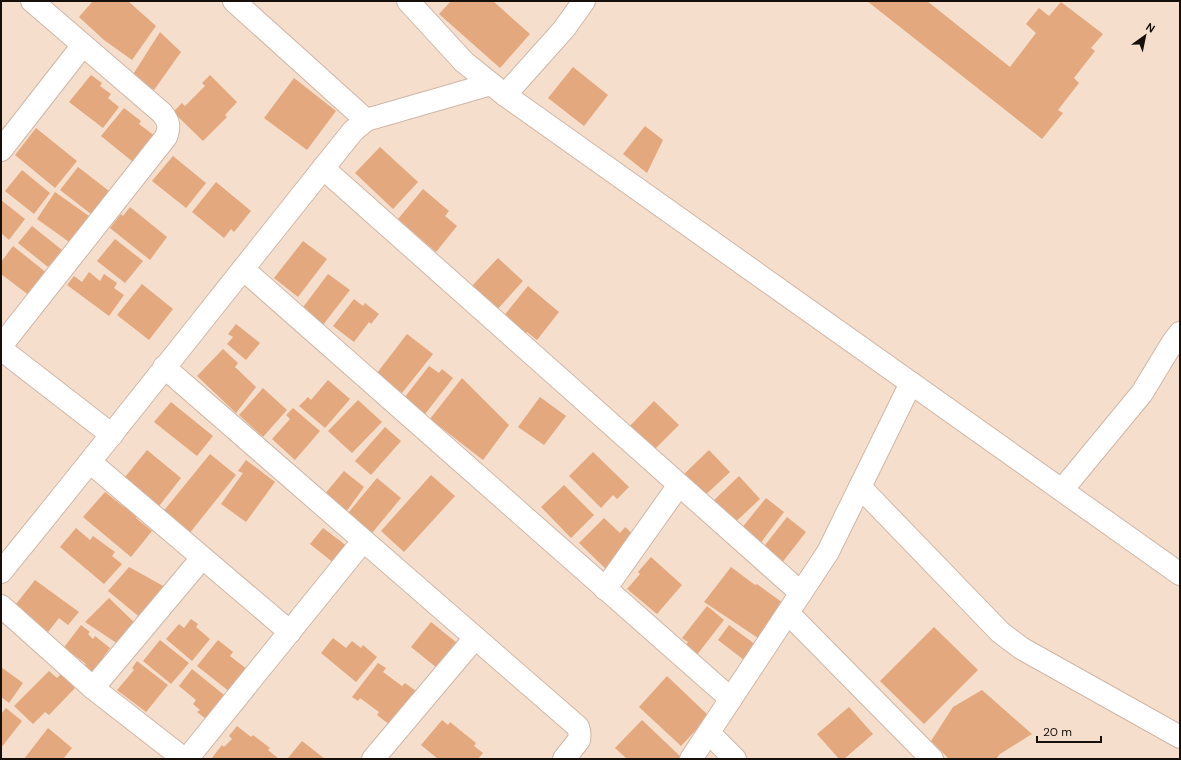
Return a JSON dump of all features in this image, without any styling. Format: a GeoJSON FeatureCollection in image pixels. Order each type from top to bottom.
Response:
{"type":"FeatureCollection","features":[{"type":"Feature","properties":{"kind":"street"},"geometry":{"type":"LineString","coordinates":[[1,346],[166,137],[169,128],[167,120],[162,113],[32,1]]}},
{"type":"Feature","properties":{"kind":"street"},"geometry":{"type":"LineString","coordinates":[[234,1],[366,120]]}},
{"type":"Feature","properties":{"kind":"street"},"geometry":{"type":"LineString","coordinates":[[408,1],[464,62],[498,90],[1180,574]]}},
{"type":"Feature","properties":{"kind":"street"},"geometry":{"type":"LineString","coordinates":[[1,572],[112,435],[164,367],[323,168],[359,125],[366,120],[498,90],[564,29],[584,1]]}},
{"type":"Feature","properties":{"kind":"street"},"geometry":{"type":"LineString","coordinates":[[1,150],[83,45]]}},
{"type":"Feature","properties":{"kind":"street"},"geometry":{"type":"LineString","coordinates":[[323,168],[801,593]]}},
{"type":"Feature","properties":{"kind":"street"},"geometry":{"type":"LineString","coordinates":[[243,269],[731,699]]}},
{"type":"Feature","properties":{"kind":"street"},"geometry":{"type":"LineString","coordinates":[[1062,490],[1142,393],[1180,333]]}},
{"type":"Feature","properties":{"kind":"street"},"geometry":{"type":"LineString","coordinates":[[1,349],[112,435]]}},
{"type":"Feature","properties":{"kind":"street"},"geometry":{"type":"LineString","coordinates":[[164,367],[578,728],[580,731],[579,740],[564,759]]}},
{"type":"Feature","properties":{"kind":"street"},"geometry":{"type":"LineString","coordinates":[[691,759],[828,552],[911,383]]}},
{"type":"Feature","properties":{"kind":"street"},"geometry":{"type":"LineString","coordinates":[[90,462],[290,632]]}},
{"type":"Feature","properties":{"kind":"street"},"geometry":{"type":"LineString","coordinates":[[606,588],[679,485]]}},
{"type":"Feature","properties":{"kind":"street"},"geometry":{"type":"LineString","coordinates":[[860,487],[1010,641],[1180,737]]}},
{"type":"Feature","properties":{"kind":"street"},"geometry":{"type":"LineString","coordinates":[[1,606],[93,688],[186,759],[363,541]]}},
{"type":"Feature","properties":{"kind":"street"},"geometry":{"type":"LineString","coordinates":[[93,688],[202,558]]}},
{"type":"Feature","properties":{"kind":"street"},"geometry":{"type":"LineString","coordinates":[[788,612],[932,759]]}},
{"type":"Feature","properties":{"kind":"street"},"geometry":{"type":"LineString","coordinates":[[373,759],[475,638]]}},
{"type":"Feature","properties":{"kind":"street"},"geometry":{"type":"LineString","coordinates":[[709,733],[735,759]]}},
{"type":"Feature","properties":{"kind":"building"},"geometry":{"type":"Polygon","coordinates":[[[93,1],[128,1],[156,26],[132,60],[104,40],[79,17],[93,1]]]}},
{"type":"Feature","properties":{"kind":"building"},"geometry":{"type":"Polygon","coordinates":[[[451,1],[493,1],[530,34],[500,68],[439,14],[451,1]]]}},
{"type":"Feature","properties":{"kind":"building"},"geometry":{"type":"Polygon","coordinates":[[[867,1],[927,1],[1010,67],[1036,33],[1026,24],[1039,8],[1049,16],[1061,2],[1103,34],[1091,48],[1095,51],[1074,78],[1079,83],[1058,110],[1063,113],[1042,139],[867,1]]]}},
{"type":"Feature","properties":{"kind":"building"},"geometry":{"type":"Polygon","coordinates":[[[160,32],[181,52],[154,90],[132,76],[160,32]]]}},
{"type":"Feature","properties":{"kind":"building"},"geometry":{"type":"Polygon","coordinates":[[[573,67],[608,95],[584,126],[548,98],[573,67]]]}},
{"type":"Feature","properties":{"kind":"building"},"geometry":{"type":"Polygon","coordinates":[[[91,75],[102,83],[100,86],[111,94],[108,98],[119,107],[103,128],[69,102],[91,75]]]}},
{"type":"Feature","properties":{"kind":"building"},"geometry":{"type":"Polygon","coordinates":[[[210,75],[237,102],[225,115],[227,117],[203,141],[173,112],[182,103],[185,106],[205,86],[202,83],[210,75]]]}},
{"type":"Feature","properties":{"kind":"building"},"geometry":{"type":"Polygon","coordinates":[[[294,78],[336,111],[307,150],[264,118],[294,78]]]}},
{"type":"Feature","properties":{"kind":"building"},"geometry":{"type":"Polygon","coordinates":[[[124,108],[141,121],[139,124],[159,139],[138,166],[101,136],[124,108]]]}},
{"type":"Feature","properties":{"kind":"building"},"geometry":{"type":"Polygon","coordinates":[[[645,126],[663,140],[647,173],[623,154],[645,126]]]}},
{"type":"Feature","properties":{"kind":"building"},"geometry":{"type":"Polygon","coordinates":[[[36,128],[77,161],[55,188],[15,155],[36,128]]]}},
{"type":"Feature","properties":{"kind":"building"},"geometry":{"type":"Polygon","coordinates":[[[380,147],[418,182],[393,209],[355,173],[380,147]]]}},
{"type":"Feature","properties":{"kind":"building"},"geometry":{"type":"Polygon","coordinates":[[[173,156],[206,183],[186,208],[152,181],[173,156]]]}},
{"type":"Feature","properties":{"kind":"building"},"geometry":{"type":"Polygon","coordinates":[[[78,167],[109,191],[91,214],[60,190],[78,167]]]}},
{"type":"Feature","properties":{"kind":"building"},"geometry":{"type":"Polygon","coordinates":[[[22,170],[50,193],[34,214],[5,191],[22,170]]]}},
{"type":"Feature","properties":{"kind":"building"},"geometry":{"type":"Polygon","coordinates":[[[216,182],[251,211],[234,232],[231,229],[224,238],[192,212],[216,182]]]}},
{"type":"Feature","properties":{"kind":"building"},"geometry":{"type":"Polygon","coordinates":[[[423,189],[449,211],[445,216],[457,226],[436,252],[398,219],[423,189]]]}},
{"type":"Feature","properties":{"kind":"building"},"geometry":{"type":"Polygon","coordinates":[[[55,192],[96,221],[72,244],[37,219],[55,192]]]}},
{"type":"Feature","properties":{"kind":"building"},"geometry":{"type":"Polygon","coordinates":[[[1,200],[25,219],[9,240],[1,233],[1,200]]]}},
{"type":"Feature","properties":{"kind":"building"},"geometry":{"type":"Polygon","coordinates":[[[130,207],[167,237],[150,260],[110,228],[121,214],[123,216],[130,207]]]}},
{"type":"Feature","properties":{"kind":"building"},"geometry":{"type":"Polygon","coordinates":[[[32,226],[62,250],[48,267],[18,243],[32,226]]]}},
{"type":"Feature","properties":{"kind":"building"},"geometry":{"type":"Polygon","coordinates":[[[115,239],[143,261],[125,283],[97,261],[115,239]]]}},
{"type":"Feature","properties":{"kind":"building"},"geometry":{"type":"Polygon","coordinates":[[[303,241],[327,259],[298,297],[274,278],[303,241]]]}},
{"type":"Feature","properties":{"kind":"building"},"geometry":{"type":"Polygon","coordinates":[[[13,246],[48,274],[30,296],[1,274],[1,262],[13,246]]]}},
{"type":"Feature","properties":{"kind":"building"},"geometry":{"type":"Polygon","coordinates":[[[498,258],[523,281],[495,312],[469,289],[498,258]]]}},
{"type":"Feature","properties":{"kind":"building"},"geometry":{"type":"Polygon","coordinates":[[[89,272],[100,281],[104,274],[117,283],[114,288],[124,295],[109,316],[67,285],[74,276],[82,282],[89,272]]]}},
{"type":"Feature","properties":{"kind":"building"},"geometry":{"type":"Polygon","coordinates":[[[328,274],[350,290],[319,330],[298,314],[328,274]]]}},
{"type":"Feature","properties":{"kind":"building"},"geometry":{"type":"Polygon","coordinates":[[[142,284],[173,309],[149,340],[117,315],[142,284]]]}},
{"type":"Feature","properties":{"kind":"building"},"geometry":{"type":"Polygon","coordinates":[[[528,286],[559,312],[537,340],[527,332],[524,336],[502,318],[528,286]]]}},
{"type":"Feature","properties":{"kind":"building"},"geometry":{"type":"Polygon","coordinates":[[[354,299],[363,306],[365,303],[379,314],[371,324],[369,322],[354,342],[333,326],[354,299]]]}},
{"type":"Feature","properties":{"kind":"building"},"geometry":{"type":"Polygon","coordinates":[[[236,324],[260,343],[246,360],[227,344],[233,337],[228,334],[236,324]]]}},
{"type":"Feature","properties":{"kind":"building"},"geometry":{"type":"Polygon","coordinates":[[[407,334],[433,354],[402,393],[377,373],[407,334]]]}},
{"type":"Feature","properties":{"kind":"building"},"geometry":{"type":"Polygon","coordinates":[[[223,349],[238,363],[235,367],[256,387],[236,413],[197,376],[223,349]]]}},
{"type":"Feature","properties":{"kind":"building"},"geometry":{"type":"Polygon","coordinates":[[[429,366],[439,373],[442,369],[453,378],[422,418],[401,402],[429,366]]]}},
{"type":"Feature","properties":{"kind":"building"},"geometry":{"type":"Polygon","coordinates":[[[462,378],[509,425],[483,460],[430,419],[462,378]]]}},
{"type":"Feature","properties":{"kind":"building"},"geometry":{"type":"Polygon","coordinates":[[[328,380],[350,399],[325,428],[299,406],[308,397],[311,400],[328,380]]]}},
{"type":"Feature","properties":{"kind":"building"},"geometry":{"type":"Polygon","coordinates":[[[263,388],[287,410],[263,437],[239,415],[263,388]]]}},
{"type":"Feature","properties":{"kind":"building"},"geometry":{"type":"Polygon","coordinates":[[[540,397],[566,416],[544,445],[518,427],[540,397]]]}},
{"type":"Feature","properties":{"kind":"building"},"geometry":{"type":"Polygon","coordinates":[[[358,400],[382,422],[352,453],[328,431],[358,400]]]}},
{"type":"Feature","properties":{"kind":"building"},"geometry":{"type":"Polygon","coordinates":[[[654,401],[679,425],[652,452],[627,429],[654,401]]]}},
{"type":"Feature","properties":{"kind":"building"},"geometry":{"type":"Polygon","coordinates":[[[171,402],[213,436],[197,456],[154,422],[171,402]]]}},
{"type":"Feature","properties":{"kind":"building"},"geometry":{"type":"Polygon","coordinates":[[[293,408],[320,431],[295,460],[272,439],[290,419],[286,415],[293,408]]]}},
{"type":"Feature","properties":{"kind":"building"},"geometry":{"type":"Polygon","coordinates":[[[385,427],[401,441],[371,475],[355,461],[385,427]]]}},
{"type":"Feature","properties":{"kind":"building"},"geometry":{"type":"Polygon","coordinates":[[[147,450],[181,478],[156,510],[121,482],[147,450]]]}},
{"type":"Feature","properties":{"kind":"building"},"geometry":{"type":"Polygon","coordinates":[[[709,450],[730,472],[700,500],[680,478],[709,450]]]}},
{"type":"Feature","properties":{"kind":"building"},"geometry":{"type":"Polygon","coordinates":[[[593,452],[629,487],[617,499],[613,495],[601,508],[569,476],[593,452]]]}},
{"type":"Feature","properties":{"kind":"building"},"geometry":{"type":"Polygon","coordinates":[[[210,454],[236,475],[189,534],[162,513],[210,454]]]}},
{"type":"Feature","properties":{"kind":"building"},"geometry":{"type":"Polygon","coordinates":[[[246,460],[275,482],[246,522],[221,504],[243,473],[238,471],[246,460]]]}},
{"type":"Feature","properties":{"kind":"building"},"geometry":{"type":"Polygon","coordinates":[[[344,471],[364,487],[346,512],[324,495],[344,471]]]}},
{"type":"Feature","properties":{"kind":"building"},"geometry":{"type":"Polygon","coordinates":[[[431,475],[455,496],[404,552],[381,531],[431,475]]]}},
{"type":"Feature","properties":{"kind":"building"},"geometry":{"type":"Polygon","coordinates":[[[739,476],[760,499],[729,528],[708,506],[739,476]]]}},
{"type":"Feature","properties":{"kind":"building"},"geometry":{"type":"Polygon","coordinates":[[[377,478],[401,498],[372,533],[348,513],[377,478]]]}},
{"type":"Feature","properties":{"kind":"building"},"geometry":{"type":"Polygon","coordinates":[[[564,485],[594,515],[571,538],[541,507],[564,485]]]}},
{"type":"Feature","properties":{"kind":"building"},"geometry":{"type":"Polygon","coordinates":[[[105,492],[124,507],[126,505],[138,515],[136,518],[152,531],[131,557],[83,517],[105,492]]]}},
{"type":"Feature","properties":{"kind":"building"},"geometry":{"type":"Polygon","coordinates":[[[766,498],[784,512],[756,549],[737,534],[766,498]]]}},
{"type":"Feature","properties":{"kind":"building"},"geometry":{"type":"Polygon","coordinates":[[[787,517],[806,532],[781,564],[758,554],[787,517]]]}},
{"type":"Feature","properties":{"kind":"building"},"geometry":{"type":"Polygon","coordinates":[[[604,518],[620,533],[625,527],[637,538],[607,570],[579,543],[604,518]]]}},
{"type":"Feature","properties":{"kind":"building"},"geometry":{"type":"Polygon","coordinates":[[[76,528],[90,540],[93,536],[115,552],[112,556],[122,564],[104,584],[60,547],[76,528]]]}},
{"type":"Feature","properties":{"kind":"building"},"geometry":{"type":"Polygon","coordinates":[[[323,528],[348,547],[335,564],[310,544],[323,528]]]}},
{"type":"Feature","properties":{"kind":"building"},"geometry":{"type":"Polygon","coordinates":[[[651,557],[682,585],[657,614],[627,589],[640,574],[638,572],[651,557]]]}},
{"type":"Feature","properties":{"kind":"building"},"geometry":{"type":"Polygon","coordinates":[[[129,567],[165,587],[142,619],[108,591],[129,567]]]}},
{"type":"Feature","properties":{"kind":"building"},"geometry":{"type":"Polygon","coordinates":[[[731,567],[787,606],[761,640],[704,602],[731,567]]]}},
{"type":"Feature","properties":{"kind":"building"},"geometry":{"type":"Polygon","coordinates":[[[35,580],[79,612],[68,625],[59,618],[48,632],[16,604],[35,580]]]}},
{"type":"Feature","properties":{"kind":"building"},"geometry":{"type":"Polygon","coordinates":[[[109,598],[139,627],[121,646],[85,622],[109,598]]]}},
{"type":"Feature","properties":{"kind":"building"},"geometry":{"type":"Polygon","coordinates":[[[707,606],[724,620],[696,656],[684,647],[688,642],[682,638],[707,606]]]}},
{"type":"Feature","properties":{"kind":"building"},"geometry":{"type":"Polygon","coordinates":[[[191,619],[198,624],[196,627],[210,639],[192,661],[166,639],[179,624],[184,628],[191,619]]]}},
{"type":"Feature","properties":{"kind":"building"},"geometry":{"type":"Polygon","coordinates":[[[431,622],[462,647],[442,672],[411,647],[431,622]]]}},
{"type":"Feature","properties":{"kind":"building"},"geometry":{"type":"Polygon","coordinates":[[[81,625],[90,632],[88,634],[93,639],[95,636],[110,648],[104,656],[106,658],[93,675],[83,668],[86,664],[70,652],[67,655],[62,650],[81,625]]]}},
{"type":"Feature","properties":{"kind":"building"},"geometry":{"type":"Polygon","coordinates":[[[729,625],[756,645],[744,660],[718,640],[729,625]]]}},
{"type":"Feature","properties":{"kind":"building"},"geometry":{"type":"Polygon","coordinates":[[[934,627],[978,670],[924,724],[880,681],[934,627]]]}},
{"type":"Feature","properties":{"kind":"building"},"geometry":{"type":"Polygon","coordinates":[[[333,638],[346,648],[352,641],[361,648],[363,645],[377,657],[356,682],[321,653],[333,638]]]}},
{"type":"Feature","properties":{"kind":"building"},"geometry":{"type":"Polygon","coordinates":[[[160,640],[189,663],[171,684],[143,661],[160,640]]]}},
{"type":"Feature","properties":{"kind":"building"},"geometry":{"type":"Polygon","coordinates":[[[218,640],[233,652],[230,656],[248,670],[230,692],[197,666],[218,640]]]}},
{"type":"Feature","properties":{"kind":"building"},"geometry":{"type":"Polygon","coordinates":[[[137,661],[168,685],[146,712],[117,690],[134,670],[132,668],[137,661]]]}},
{"type":"Feature","properties":{"kind":"building"},"geometry":{"type":"Polygon","coordinates":[[[378,663],[386,668],[383,672],[402,686],[405,683],[420,694],[394,728],[377,715],[379,712],[360,698],[358,701],[352,697],[378,663]]]}},
{"type":"Feature","properties":{"kind":"building"},"geometry":{"type":"Polygon","coordinates":[[[1,667],[23,683],[9,703],[1,697],[1,667]]]}},
{"type":"Feature","properties":{"kind":"building"},"geometry":{"type":"Polygon","coordinates":[[[192,669],[229,699],[210,722],[197,712],[200,710],[193,704],[196,700],[179,686],[192,669]]]}},
{"type":"Feature","properties":{"kind":"building"},"geometry":{"type":"Polygon","coordinates":[[[49,671],[57,678],[61,674],[75,688],[49,715],[45,712],[33,724],[14,706],[49,671]]]}},
{"type":"Feature","properties":{"kind":"building"},"geometry":{"type":"Polygon","coordinates":[[[667,676],[709,716],[681,746],[639,707],[667,676]]]}},
{"type":"Feature","properties":{"kind":"building"},"geometry":{"type":"Polygon","coordinates":[[[982,690],[1032,734],[1000,754],[996,759],[949,759],[931,741],[953,707],[982,690]]]}},
{"type":"Feature","properties":{"kind":"building"},"geometry":{"type":"Polygon","coordinates":[[[849,707],[873,734],[844,759],[839,759],[817,734],[849,707]]]}},
{"type":"Feature","properties":{"kind":"building"},"geometry":{"type":"Polygon","coordinates":[[[6,708],[22,721],[1,748],[1,714],[6,708]]]}},
{"type":"Feature","properties":{"kind":"building"},"geometry":{"type":"Polygon","coordinates":[[[442,720],[448,725],[450,722],[476,743],[474,746],[483,753],[478,759],[438,759],[421,745],[442,720]]]}},
{"type":"Feature","properties":{"kind":"building"},"geometry":{"type":"Polygon","coordinates":[[[642,720],[681,757],[678,759],[627,759],[615,748],[642,720]]]}},
{"type":"Feature","properties":{"kind":"building"},"geometry":{"type":"Polygon","coordinates":[[[237,726],[251,737],[253,735],[270,748],[268,750],[279,759],[211,759],[222,745],[224,747],[232,739],[229,736],[237,726]]]}},
{"type":"Feature","properties":{"kind":"building"},"geometry":{"type":"Polygon","coordinates":[[[48,728],[72,748],[63,759],[24,759],[48,728]]]}},
{"type":"Feature","properties":{"kind":"building"},"geometry":{"type":"Polygon","coordinates":[[[302,741],[325,759],[288,758],[302,741]]]}}]}
